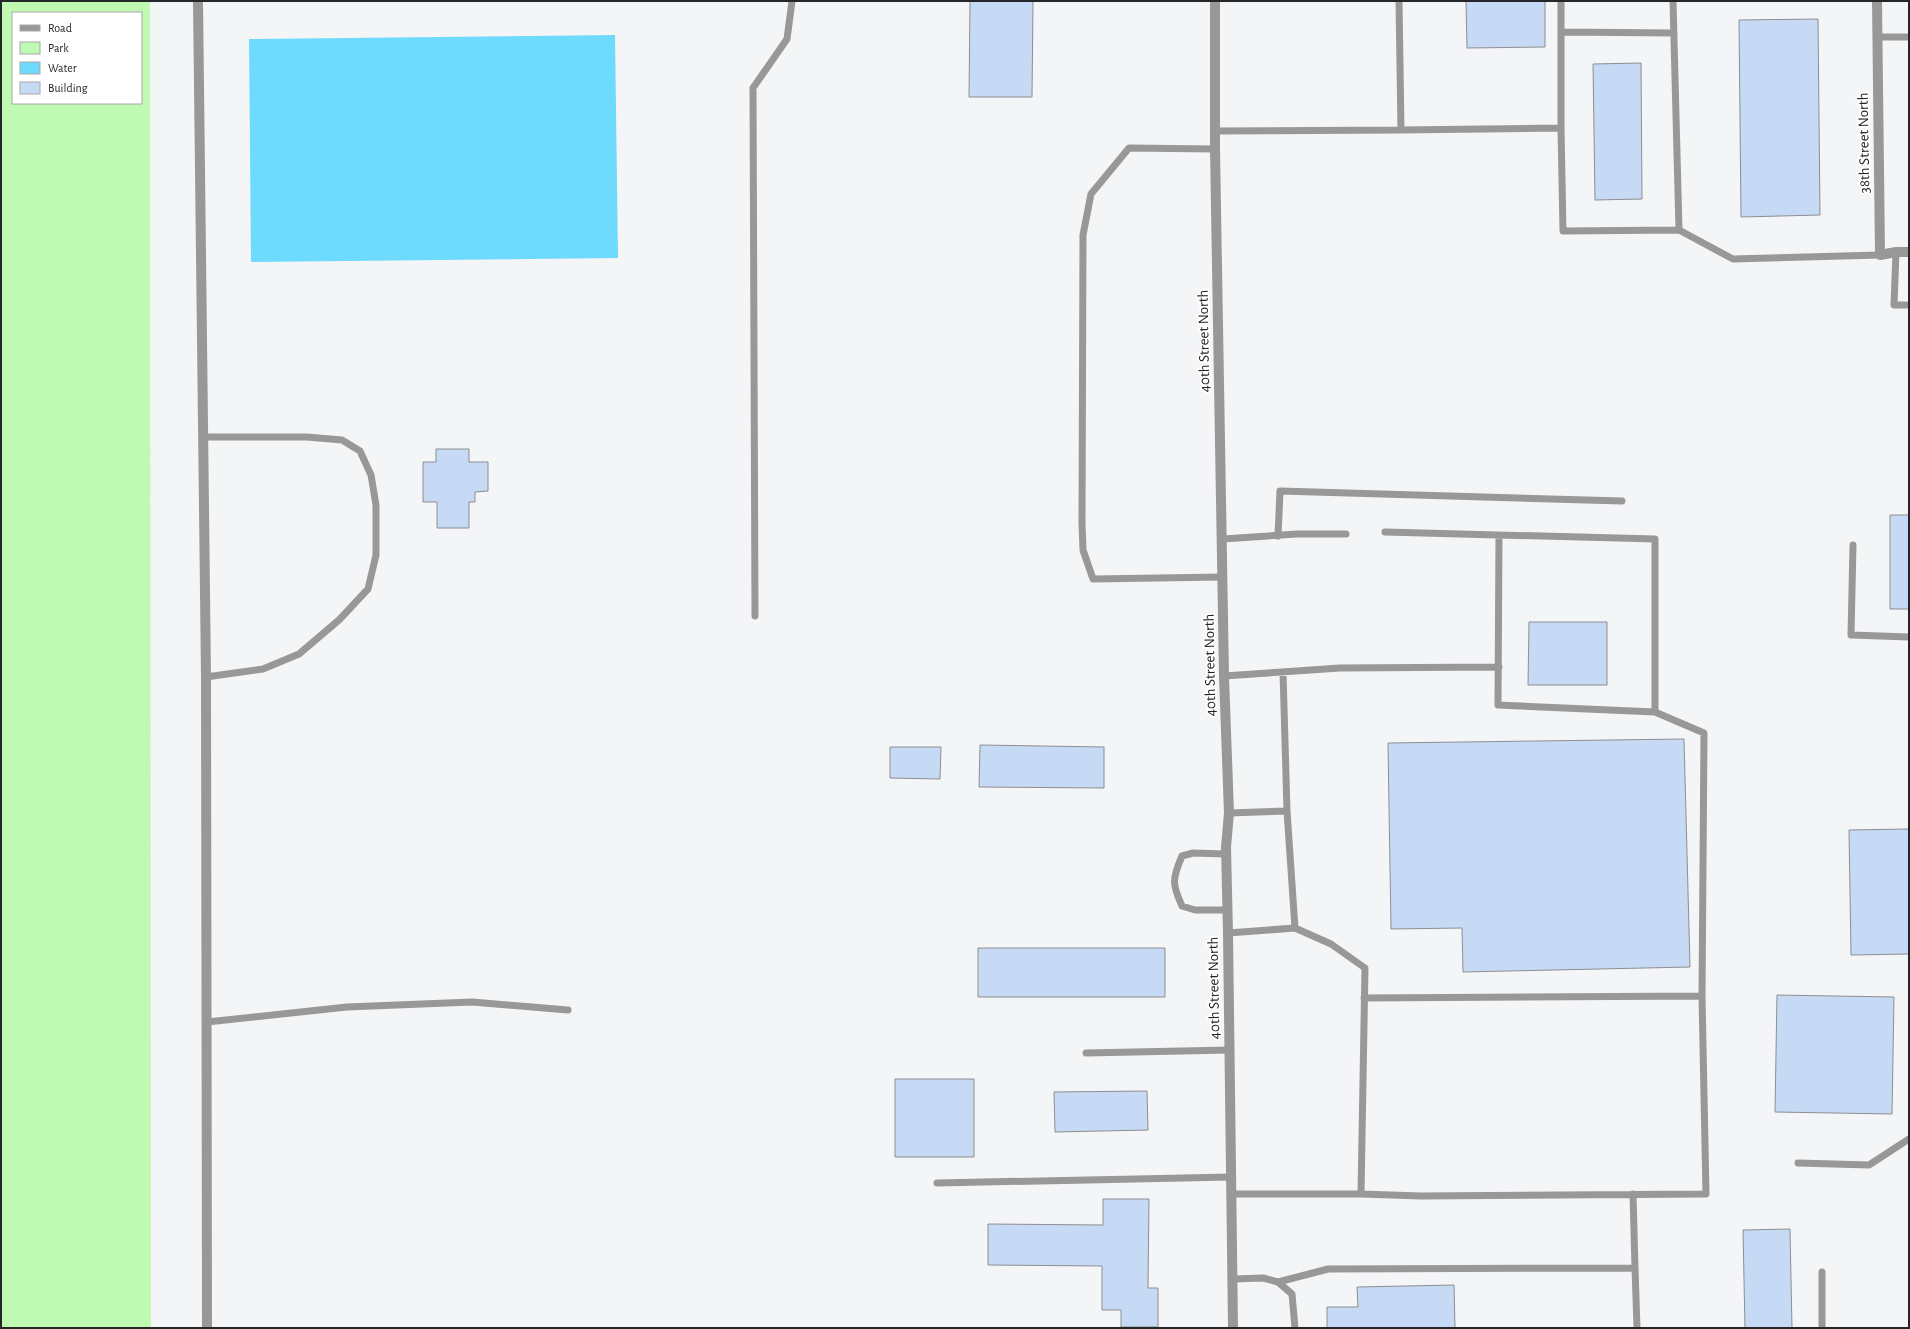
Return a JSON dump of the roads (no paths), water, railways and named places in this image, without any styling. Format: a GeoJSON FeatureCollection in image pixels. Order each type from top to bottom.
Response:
{"type":"FeatureCollection","features":[{"type":"Feature","properties":{"kind":"street"},"geometry":{"type":"LineString","coordinates":[[198,1],[206,677],[207,1328]]}},
{"type":"Feature","properties":{"kind":"street","name":"40th Street North"},"geometry":{"type":"LineString","coordinates":[[1215,1],[1224,676],[1229,813],[1226,854],[1233,1328]]}},
{"type":"Feature","properties":{"kind":"street","name":"38th Street North"},"geometry":{"type":"LineString","coordinates":[[1877,1],[1880,255]]}},
{"type":"Feature","properties":{"kind":"street"},"geometry":{"type":"LineString","coordinates":[[1880,255],[1896,252],[1909,252]]}},
{"type":"Feature","properties":{"kind":"lane"},"geometry":{"type":"LineString","coordinates":[[755,616],[753,88],[787,39],[792,1]]}},
{"type":"Feature","properties":{"kind":"lane"},"geometry":{"type":"LineString","coordinates":[[1399,1],[1401,130]]}},
{"type":"Feature","properties":{"kind":"lane"},"geometry":{"type":"LineString","coordinates":[[1561,1],[1563,232],[1679,230],[1733,259],[1880,255]]}},
{"type":"Feature","properties":{"kind":"lane"},"geometry":{"type":"LineString","coordinates":[[1673,1],[1679,230]]}},
{"type":"Feature","properties":{"kind":"lane"},"geometry":{"type":"LineString","coordinates":[[1562,32],[1674,32]]}},
{"type":"Feature","properties":{"kind":"lane"},"geometry":{"type":"LineString","coordinates":[[1877,37],[1909,37]]}},
{"type":"Feature","properties":{"kind":"lane"},"geometry":{"type":"LineString","coordinates":[[1216,131],[1561,128]]}},
{"type":"Feature","properties":{"kind":"lane"},"geometry":{"type":"LineString","coordinates":[[1216,149],[1129,148],[1091,194],[1083,235],[1082,523],[1083,550],[1093,579],[1223,577]]}},
{"type":"Feature","properties":{"kind":"lane"},"geometry":{"type":"LineString","coordinates":[[1896,252],[1894,305],[1909,306]]}},
{"type":"Feature","properties":{"kind":"lane"},"geometry":{"type":"LineString","coordinates":[[204,437],[307,438],[342,440],[360,451],[371,475],[376,505],[376,555],[368,588],[339,620],[299,654],[263,669],[206,677]]}},
{"type":"Feature","properties":{"kind":"lane"},"geometry":{"type":"LineString","coordinates":[[1278,536],[1280,491],[1622,501]]}},
{"type":"Feature","properties":{"kind":"lane"},"geometry":{"type":"LineString","coordinates":[[1386,532],[1655,539],[1655,712]]}},
{"type":"Feature","properties":{"kind":"lane"},"geometry":{"type":"LineString","coordinates":[[1223,539],[1346,534]]}},
{"type":"Feature","properties":{"kind":"lane"},"geometry":{"type":"LineString","coordinates":[[1231,1194],[1361,1194],[1421,1196],[1706,1194],[1702,996],[1704,733],[1655,712],[1498,705],[1499,536]]}},
{"type":"Feature","properties":{"kind":"lane"},"geometry":{"type":"LineString","coordinates":[[1853,545],[1851,635],[1909,637]]}},
{"type":"Feature","properties":{"kind":"lane"},"geometry":{"type":"LineString","coordinates":[[1224,676],[1340,668],[1498,667]]}},
{"type":"Feature","properties":{"kind":"lane"},"geometry":{"type":"LineString","coordinates":[[1282,672],[1287,811],[1295,928]]}},
{"type":"Feature","properties":{"kind":"lane"},"geometry":{"type":"LineString","coordinates":[[1229,813],[1287,811]]}},
{"type":"Feature","properties":{"kind":"lane"},"geometry":{"type":"LineString","coordinates":[[1226,854],[1193,853],[1182,856],[1174,875],[1175,891],[1182,906],[1195,910],[1228,910]]}},
{"type":"Feature","properties":{"kind":"lane"},"geometry":{"type":"LineString","coordinates":[[1228,933],[1295,928],[1331,944],[1365,968],[1361,1194]]}},
{"type":"Feature","properties":{"kind":"lane"},"geometry":{"type":"LineString","coordinates":[[1364,998],[1702,996]]}},
{"type":"Feature","properties":{"kind":"lane"},"geometry":{"type":"LineString","coordinates":[[207,1022],[347,1007],[472,1002],[568,1010]]}},
{"type":"Feature","properties":{"kind":"lane"},"geometry":{"type":"LineString","coordinates":[[1086,1053],[1230,1050]]}},
{"type":"Feature","properties":{"kind":"lane"},"geometry":{"type":"LineString","coordinates":[[1798,1163],[1869,1165],[1909,1139]]}},
{"type":"Feature","properties":{"kind":"lane"},"geometry":{"type":"LineString","coordinates":[[937,1183],[1231,1177]]}},
{"type":"Feature","properties":{"kind":"lane"},"geometry":{"type":"LineString","coordinates":[[1633,1194],[1637,1328]]}},
{"type":"Feature","properties":{"kind":"lane"},"geometry":{"type":"LineString","coordinates":[[1278,1282],[1328,1269],[1635,1268]]}},
{"type":"Feature","properties":{"kind":"lane"},"geometry":{"type":"LineString","coordinates":[[1822,1272],[1822,1328]]}},
{"type":"Feature","properties":{"kind":"lane"},"geometry":{"type":"LineString","coordinates":[[1233,1279],[1263,1278],[1278,1282],[1292,1294],[1295,1328]]}},
{"type":"Feature","properties":{"kind":"water"},"geometry":{"type":"Polygon","coordinates":[[[615,35],[618,258],[251,262],[249,39],[615,35]]]}}]}
